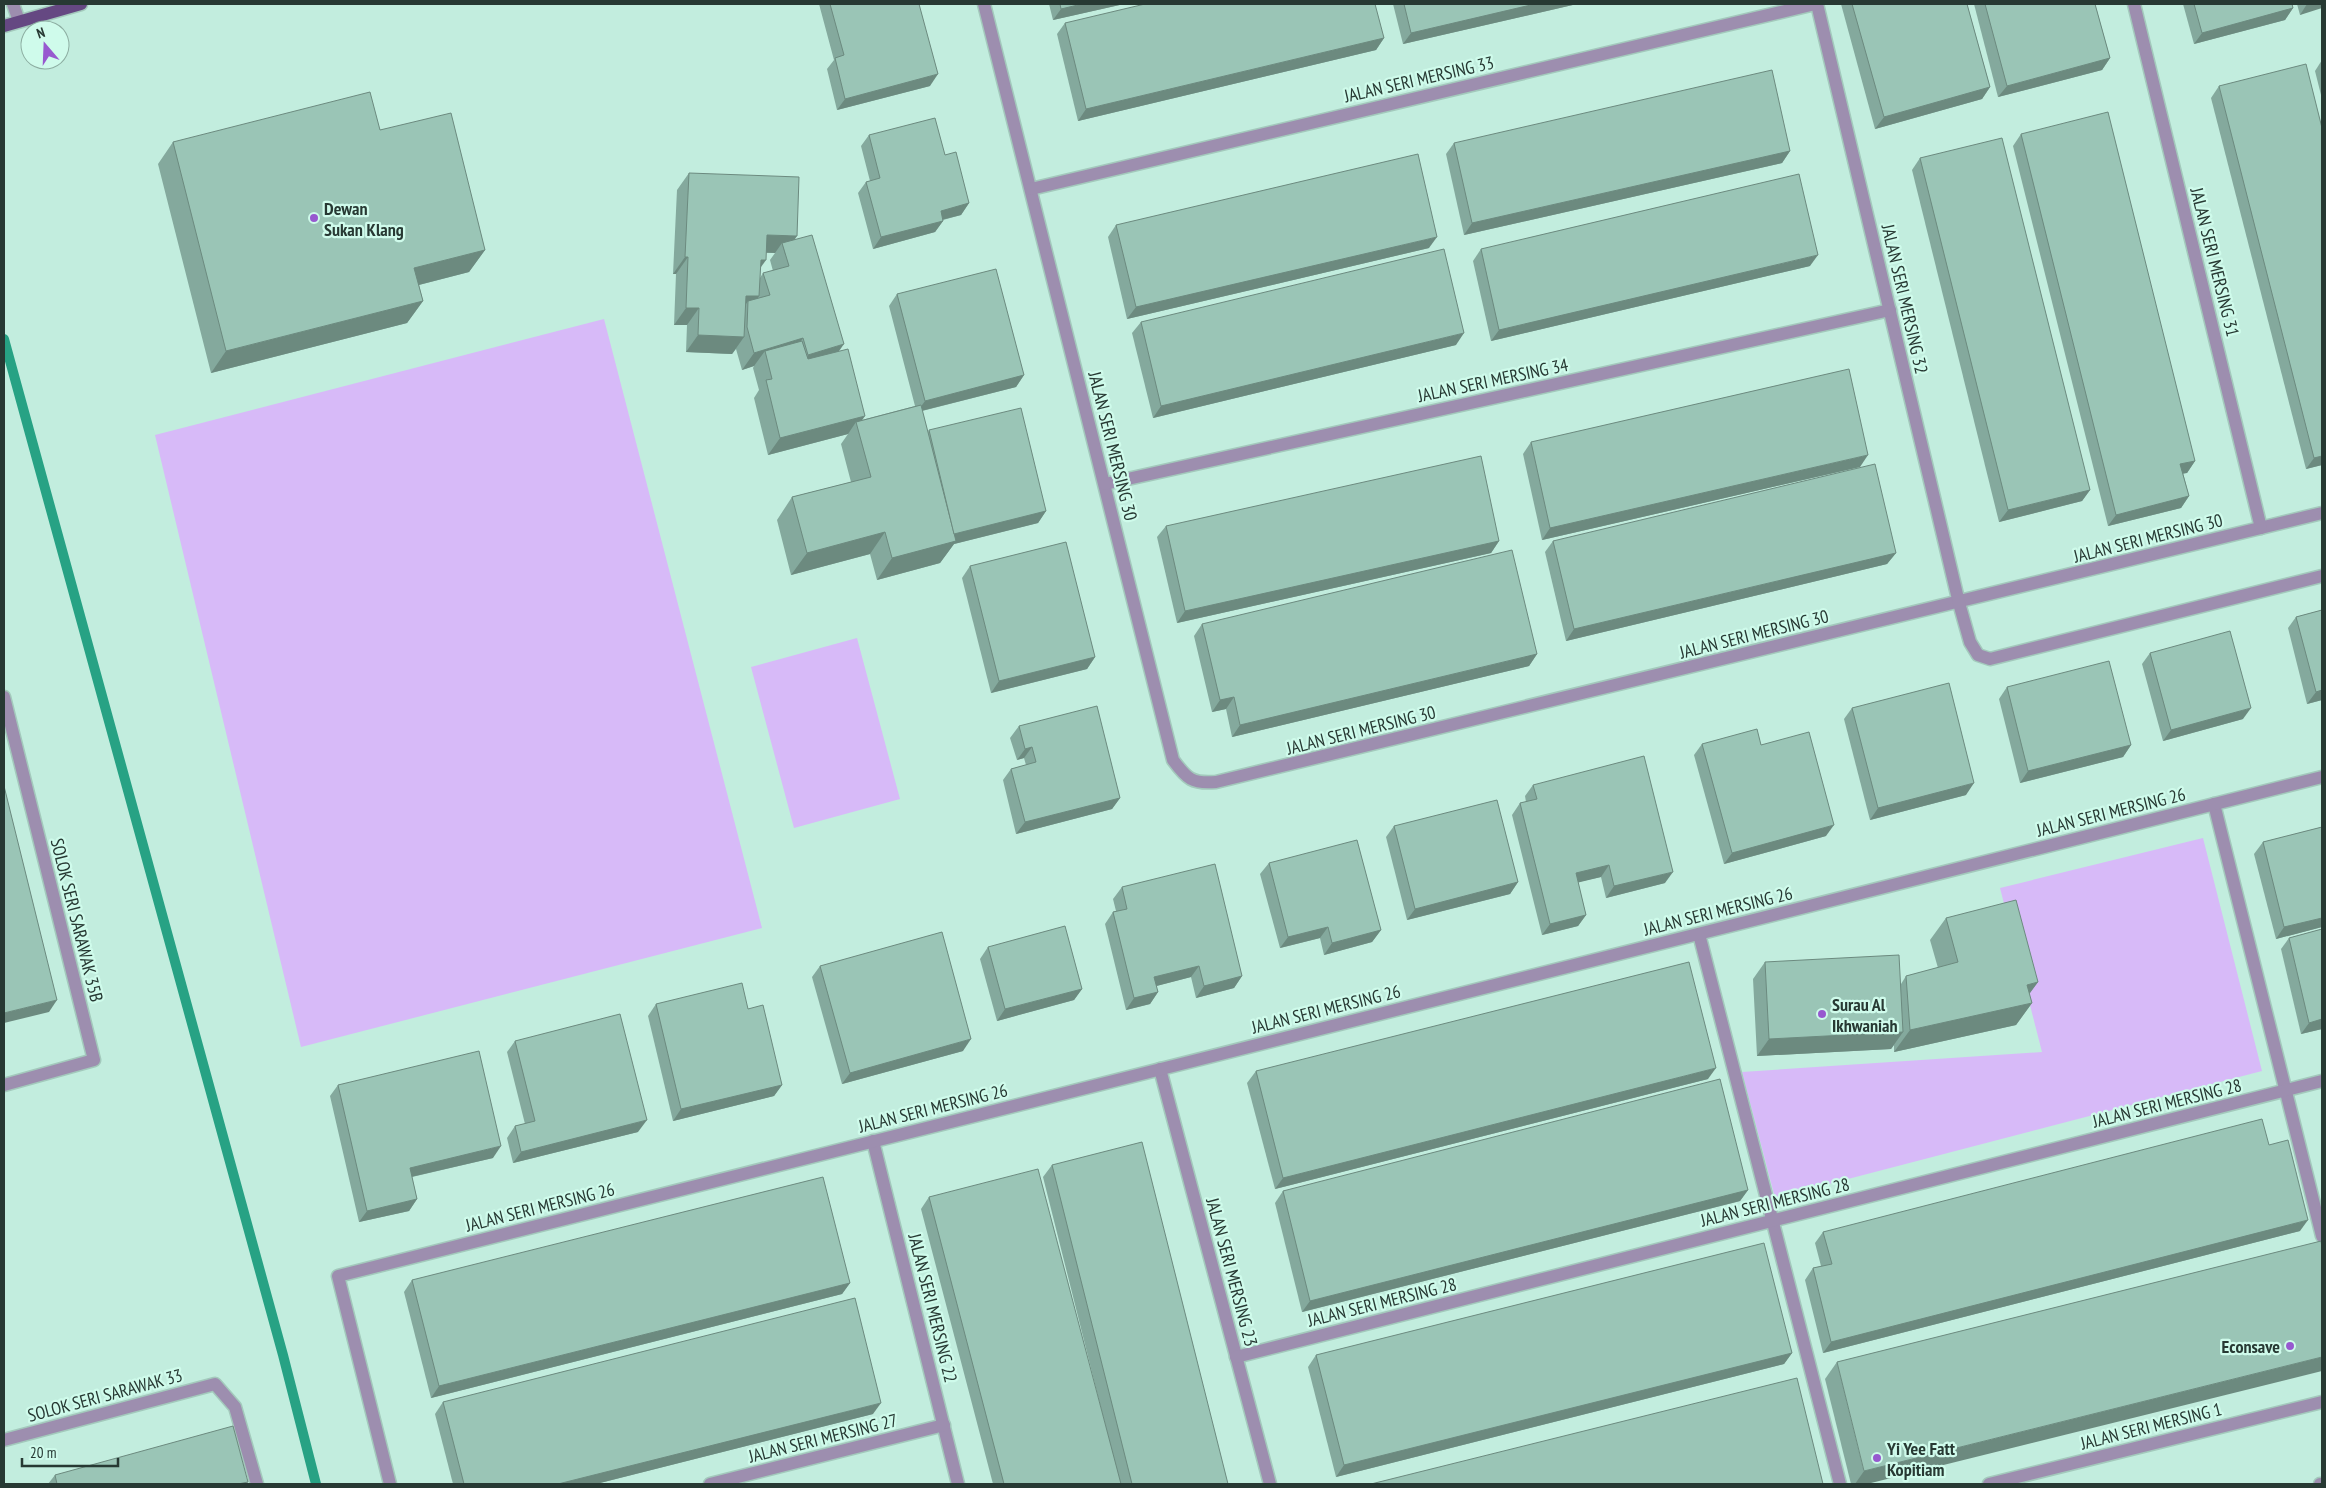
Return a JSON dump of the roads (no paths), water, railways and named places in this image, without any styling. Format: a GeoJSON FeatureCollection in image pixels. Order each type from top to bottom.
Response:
{"type":"FeatureCollection","features":[{"type":"Feature","properties":{"kind":"main road"},"geometry":{"type":"LineString","coordinates":[[4,26],[75,4]]}},
{"type":"Feature","properties":{"kind":"street"},"geometry":{"type":"LineString","coordinates":[[13,4],[19,21]]}},
{"type":"Feature","properties":{"kind":"street","name":"JALAN SERI MERSING 30"},"geometry":{"type":"LineString","coordinates":[[984,4],[1173,760],[1186,777],[1201,783],[1226,780],[1959,603],[2322,513]]}},
{"type":"Feature","properties":{"kind":"street","name":"JALAN SERI MERSING 33"},"geometry":{"type":"LineString","coordinates":[[1031,189],[1816,4]]}},
{"type":"Feature","properties":{"kind":"street","name":"JALAN SERI MERSING 32"},"geometry":{"type":"LineString","coordinates":[[1816,4],[1959,603],[1970,642],[1978,655],[1990,659],[2322,576]]}},
{"type":"Feature","properties":{"kind":"street","name":"JALAN SERI MERSING 31"},"geometry":{"type":"LineString","coordinates":[[2134,4],[2261,528]]}},
{"type":"Feature","properties":{"kind":"street","name":"JALAN SERI MERSING 34"},"geometry":{"type":"LineString","coordinates":[[1105,484],[1890,310]]}},
{"type":"Feature","properties":{"kind":"street","name":"SOLOK SERI SARAWAK 35B"},"geometry":{"type":"LineString","coordinates":[[4,697],[94,1060],[4,1085]]}},
{"type":"Feature","properties":{"kind":"street","name":"JALAN SERI MERSING 26"},"geometry":{"type":"LineString","coordinates":[[390,1484],[338,1276],[2322,777]]}},
{"type":"Feature","properties":{"kind":"street"},"geometry":{"type":"LineString","coordinates":[[2214,804],[2322,1236]]}},
{"type":"Feature","properties":{"kind":"street"},"geometry":{"type":"LineString","coordinates":[[1699,934],[1840,1484]]}},
{"type":"Feature","properties":{"kind":"street","name":"JALAN SERI MERSING 23"},"geometry":{"type":"LineString","coordinates":[[1160,1069],[1270,1484]]}},
{"type":"Feature","properties":{"kind":"street","name":"JALAN SERI MERSING 28"},"geometry":{"type":"LineString","coordinates":[[1236,1357],[2322,1082]]}},
{"type":"Feature","properties":{"kind":"street","name":"JALAN SERI MERSING 22"},"geometry":{"type":"LineString","coordinates":[[873,1141],[958,1484]]}},
{"type":"Feature","properties":{"kind":"street","name":"SOLOK SERI SARAWAK 33"},"geometry":{"type":"LineString","coordinates":[[4,1440],[214,1384],[235,1407],[257,1484]]}},
{"type":"Feature","properties":{"kind":"street","name":"JALAN SERI MERSING 1"},"geometry":{"type":"LineString","coordinates":[[1989,1484],[2322,1402]]}},
{"type":"Feature","properties":{"kind":"street","name":"JALAN SERI MERSING 27"},"geometry":{"type":"LineString","coordinates":[[710,1484],[944,1425]]}},
{"type":"Feature","properties":{"kind":"waterway"},"geometry":{"type":"LineString","coordinates":[[4,339],[283,1355],[316,1484]]}},
{"type":"Feature","properties":{"kind":"place","name":"Dewan Sukan Klang"},"geometry":{"type":"Point","coordinates":[314,218]}},
{"type":"Feature","properties":{"kind":"place","name":"Surau Al Ikhwaniah"},"geometry":{"type":"Point","coordinates":[1822,1014]}},
{"type":"Feature","properties":{"kind":"place","name":"Econsave"},"geometry":{"type":"Point","coordinates":[2290,1346]}},
{"type":"Feature","properties":{"kind":"place","name":"Yi Yee Fatt Kopitiam"},"geometry":{"type":"Point","coordinates":[1877,1458]}}]}
